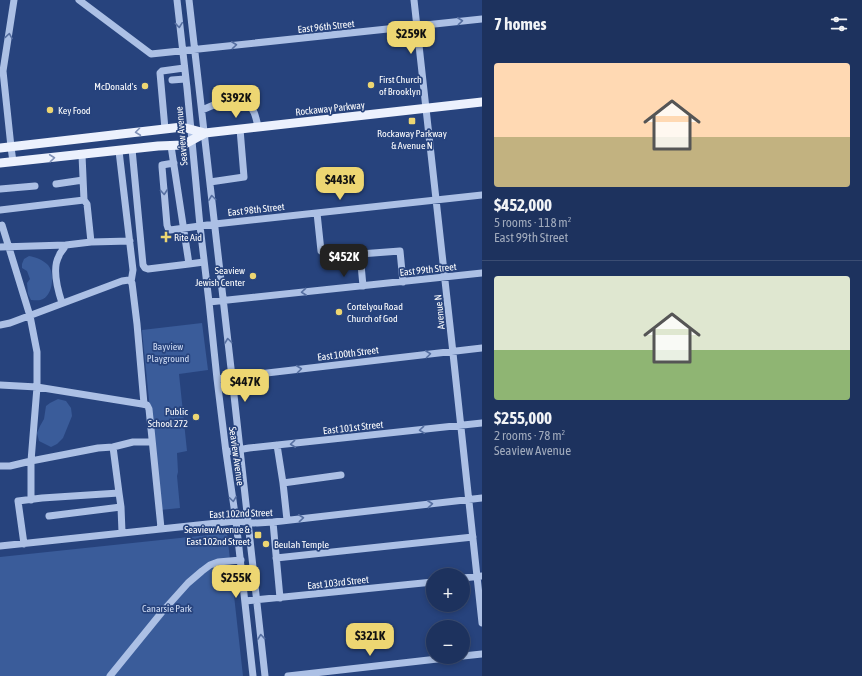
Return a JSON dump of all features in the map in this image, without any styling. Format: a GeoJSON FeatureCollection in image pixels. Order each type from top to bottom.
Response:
{"type":"FeatureCollection","features":[{"type":"Feature","properties":{"kind":"main road","name":"Rockaway Parkway"},"geometry":{"type":"LineString","coordinates":[[0,163],[183,145],[204,133],[482,102]]}},
{"type":"Feature","properties":{"kind":"main road","name":"Rockaway Parkway"},"geometry":{"type":"LineString","coordinates":[[0,148],[182,127],[204,133]]}},
{"type":"Feature","properties":{"kind":"street"},"geometry":{"type":"LineString","coordinates":[[13,162],[2,72],[14,0]]}},
{"type":"Feature","properties":{"kind":"street","name":"East 96th Street"},"geometry":{"type":"LineString","coordinates":[[79,0],[151,54],[482,19]]}},
{"type":"Feature","properties":{"kind":"street","name":"Seaview Avenue"},"geometry":{"type":"LineString","coordinates":[[177,0],[217,379],[236,521],[253,676]]}},
{"type":"Feature","properties":{"kind":"street","name":"Seaview Avenue"},"geometry":{"type":"LineString","coordinates":[[189,0],[224,300],[265,676]]}},
{"type":"Feature","properties":{"kind":"street","name":"Avenue N"},"geometry":{"type":"LineString","coordinates":[[414,0],[472,537],[479,577],[482,623]]}},
{"type":"Feature","properties":{"kind":"street"},"geometry":{"type":"LineString","coordinates":[[165,129],[162,81],[160,73],[162,71],[184,68]]}},
{"type":"Feature","properties":{"kind":"street"},"geometry":{"type":"LineString","coordinates":[[172,80],[185,79]]}},
{"type":"Feature","properties":{"kind":"street"},"geometry":{"type":"LineString","coordinates":[[202,110],[216,104],[246,101],[253,108],[258,127]]}},
{"type":"Feature","properties":{"kind":"street"},"geometry":{"type":"LineString","coordinates":[[210,182],[244,177],[240,129]]}},
{"type":"Feature","properties":{"kind":"street"},"geometry":{"type":"LineString","coordinates":[[171,146],[189,264]]}},
{"type":"Feature","properties":{"kind":"street"},"geometry":{"type":"LineString","coordinates":[[132,149],[144,268],[148,269],[204,262]]}},
{"type":"Feature","properties":{"kind":"street"},"geometry":{"type":"LineString","coordinates":[[119,151],[133,270],[131,282],[137,324],[144,404]]}},
{"type":"Feature","properties":{"kind":"street"},"geometry":{"type":"LineString","coordinates":[[82,155],[84,200],[87,204],[91,242]]}},
{"type":"Feature","properties":{"kind":"street"},"geometry":{"type":"LineString","coordinates":[[174,163],[162,164],[167,225],[170,230],[183,229]]}},
{"type":"Feature","properties":{"kind":"street"},"geometry":{"type":"LineString","coordinates":[[56,184],[83,180]]}},
{"type":"Feature","properties":{"kind":"street"},"geometry":{"type":"LineString","coordinates":[[0,189],[35,186]]}},
{"type":"Feature","properties":{"kind":"street","name":"East 98th Street"},"geometry":{"type":"LineString","coordinates":[[183,229],[215,224],[482,195]]}},
{"type":"Feature","properties":{"kind":"street"},"geometry":{"type":"LineString","coordinates":[[0,210],[84,200]]}},
{"type":"Feature","properties":{"kind":"street"},"geometry":{"type":"LineString","coordinates":[[317,213],[321,251]]}},
{"type":"Feature","properties":{"kind":"street"},"geometry":{"type":"LineString","coordinates":[[2,225],[30,316],[37,352],[37,387],[31,461],[31,500]]}},
{"type":"Feature","properties":{"kind":"street"},"geometry":{"type":"LineString","coordinates":[[0,247],[130,241]]}},
{"type":"Feature","properties":{"kind":"street"},"geometry":{"type":"LineString","coordinates":[[62,303],[56,276],[56,266],[58,257],[66,245]]}},
{"type":"Feature","properties":{"kind":"street"},"geometry":{"type":"LineString","coordinates":[[363,286],[360,254],[400,251],[403,282]]}},
{"type":"Feature","properties":{"kind":"street","name":"East 99th Street"},"geometry":{"type":"LineString","coordinates":[[209,302],[482,273]]}},
{"type":"Feature","properties":{"kind":"street"},"geometry":{"type":"LineString","coordinates":[[0,325],[30,316],[122,280],[129,280],[131,282]]}},
{"type":"Feature","properties":{"kind":"street","name":"East 100th Street"},"geometry":{"type":"LineString","coordinates":[[217,379],[482,348]]}},
{"type":"Feature","properties":{"kind":"street"},"geometry":{"type":"LineString","coordinates":[[0,385],[37,387],[144,404],[147,406],[149,409],[161,528]]}},
{"type":"Feature","properties":{"kind":"street","name":"East 101st Street"},"geometry":{"type":"LineString","coordinates":[[226,452],[240,449],[482,423]]}},
{"type":"Feature","properties":{"kind":"street"},"geometry":{"type":"LineString","coordinates":[[0,466],[10,466],[133,442],[152,442]]}},
{"type":"Feature","properties":{"kind":"street"},"geometry":{"type":"LineString","coordinates":[[277,445],[287,520]]}},
{"type":"Feature","properties":{"kind":"street"},"geometry":{"type":"LineString","coordinates":[[112,447],[121,507],[122,532]]}},
{"type":"Feature","properties":{"kind":"street"},"geometry":{"type":"LineString","coordinates":[[283,483],[341,475]]}},
{"type":"Feature","properties":{"kind":"street"},"geometry":{"type":"LineString","coordinates":[[24,544],[18,501],[119,493]]}},
{"type":"Feature","properties":{"kind":"street","name":"East 102nd Street"},"geometry":{"type":"LineString","coordinates":[[0,546],[236,521],[257,523],[273,522],[482,498]]}},
{"type":"Feature","properties":{"kind":"street"},"geometry":{"type":"LineString","coordinates":[[49,516],[121,507]]}},
{"type":"Feature","properties":{"kind":"street"},"geometry":{"type":"LineString","coordinates":[[273,522],[280,598]]}},
{"type":"Feature","properties":{"kind":"street"},"geometry":{"type":"LineString","coordinates":[[276,558],[472,537]]}},
{"type":"Feature","properties":{"kind":"street"},"geometry":{"type":"LineString","coordinates":[[110,676],[162,612],[188,583],[210,565],[218,562],[240,560]]}},
{"type":"Feature","properties":{"kind":"street","name":"East 103rd Street"},"geometry":{"type":"LineString","coordinates":[[245,601],[426,583]]}},
{"type":"Feature","properties":{"kind":"street"},"geometry":{"type":"LineString","coordinates":[[470,655],[482,654]]}},
{"type":"Feature","properties":{"kind":"street"},"geometry":{"type":"LineString","coordinates":[[288,676],[426,660]]}},
{"type":"Feature","properties":{"kind":"green space"},"geometry":{"type":"Polygon","coordinates":[[[29,256],[46,263],[52,273],[52,283],[49,293],[40,300],[31,300],[28,294],[27,283],[30,279],[27,271],[22,268],[22,264],[24,259],[29,256]]]}},
{"type":"Feature","properties":{"kind":"green space","name":"Bayview Playground"},"geometry":{"type":"Polygon","coordinates":[[[202,323],[208,370],[179,374],[187,451],[177,453],[177,476],[180,508],[160,510],[142,330],[202,323]]]}},
{"type":"Feature","properties":{"kind":"green space"},"geometry":{"type":"Polygon","coordinates":[[[58,399],[66,401],[71,408],[72,416],[63,438],[51,447],[39,441],[37,433],[44,419],[46,406],[58,399]]]}},
{"type":"Feature","properties":{"kind":"green space","name":"Canarsie Park"},"geometry":{"type":"Polygon","coordinates":[[[227,533],[243,676],[0,676],[0,557],[227,533]]]}},
{"type":"Feature","properties":{"kind":"place","name":"First Church of Brooklyn"},"geometry":{"type":"Point","coordinates":[371,85]}},
{"type":"Feature","properties":{"kind":"place","name":"McDonald's"},"geometry":{"type":"Point","coordinates":[145,86]}},
{"type":"Feature","properties":{"kind":"place","name":"Key Food"},"geometry":{"type":"Point","coordinates":[50,110]}},
{"type":"Feature","properties":{"kind":"place","name":"Rockaway Parkway & Avenue N"},"geometry":{"type":"Point","coordinates":[412,121]}},
{"type":"Feature","properties":{"kind":"place","name":"Rite Aid"},"geometry":{"type":"Point","coordinates":[166,237]}},
{"type":"Feature","properties":{"kind":"place","name":"Seaview Jewish Center"},"geometry":{"type":"Point","coordinates":[253,276]}},
{"type":"Feature","properties":{"kind":"place","name":"Cortelyou Road Church of God"},"geometry":{"type":"Point","coordinates":[339,312]}},
{"type":"Feature","properties":{"kind":"place","name":"Public School 272"},"geometry":{"type":"Point","coordinates":[196,417]}},
{"type":"Feature","properties":{"kind":"place","name":"Seaview Avenue & East 102nd Street"},"geometry":{"type":"Point","coordinates":[258,535]}},
{"type":"Feature","properties":{"kind":"place","name":"Beulah Temple"},"geometry":{"type":"Point","coordinates":[266,544]}}]}
